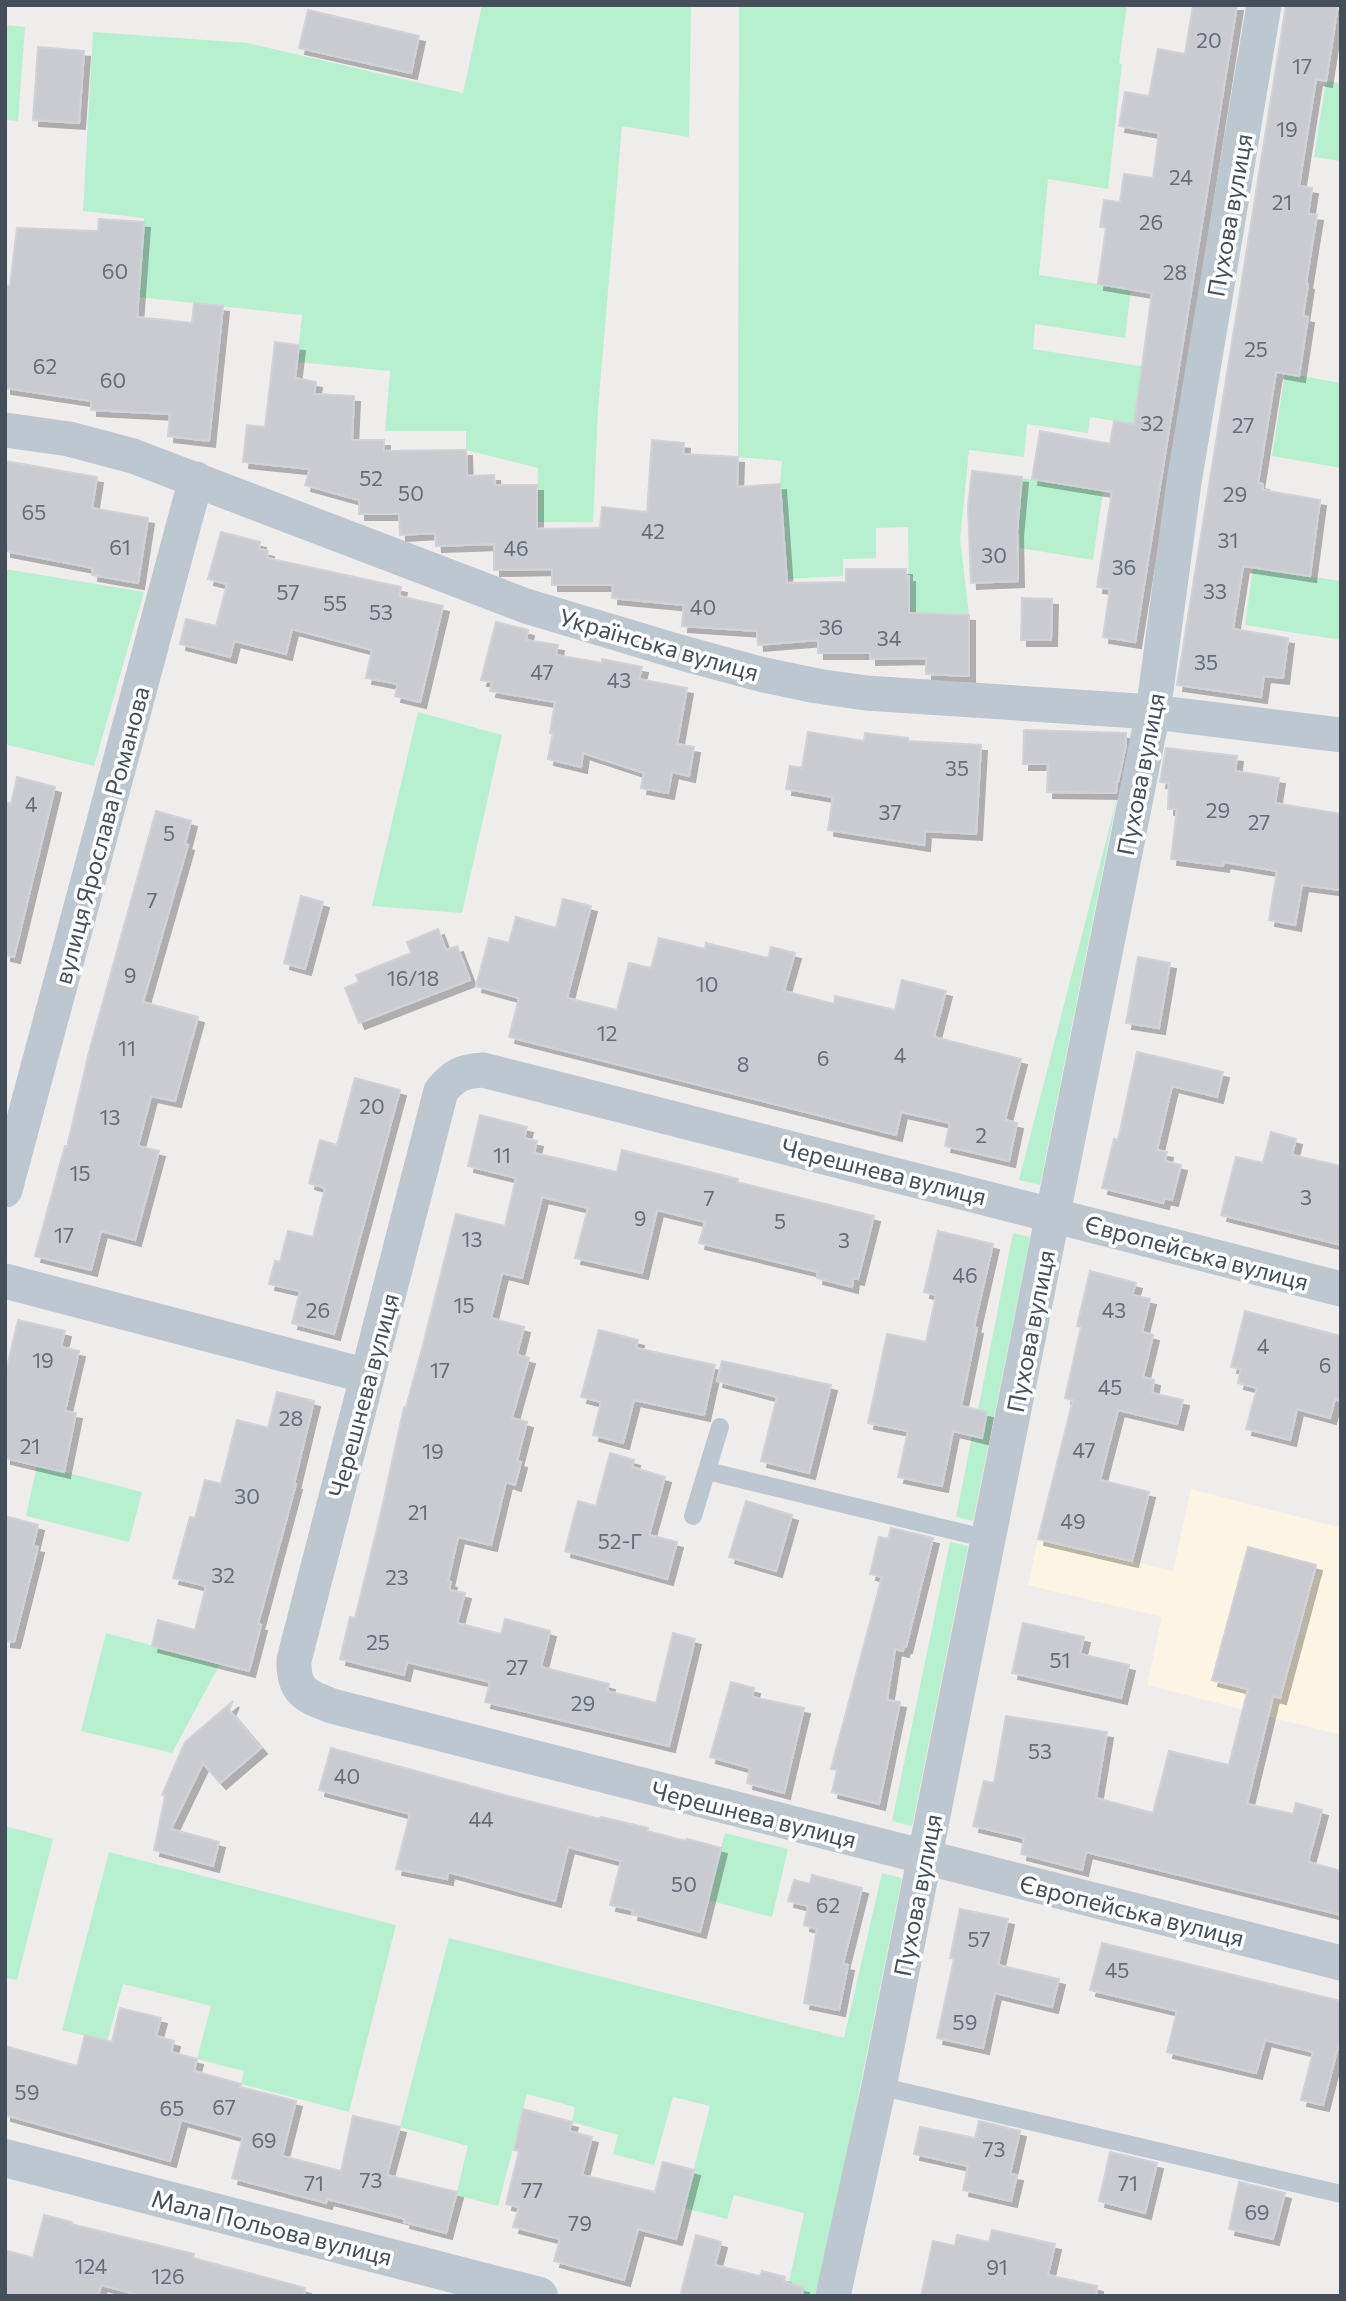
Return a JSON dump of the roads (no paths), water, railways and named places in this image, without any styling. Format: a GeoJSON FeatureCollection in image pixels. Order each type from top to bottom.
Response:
{"type":"FeatureCollection","features":[{"type":"Feature","properties":{"kind":"street","name":"Пухова вулиця"},"geometry":{"type":"LineString","coordinates":[[834,2296],[879,2086],[1153,712],[1184,482],[1264,5]]}},
{"type":"Feature","properties":{"kind":"street","name":"Українська вулиця"},"geometry":{"type":"LineString","coordinates":[[5,430],[99,446],[196,479],[526,606],[764,675],[817,686],[866,692],[1153,712],[1341,735]]}},
{"type":"Feature","properties":{"kind":"street","name":"вулиця Ярослава Романова"},"geometry":{"type":"LineString","coordinates":[[5,1191],[196,479]]}},
{"type":"Feature","properties":{"kind":"street","name":"Черешнева вулиця"},"geometry":{"type":"LineString","coordinates":[[924,1858],[332,1706],[300,1690],[293,1677],[294,1660],[441,1091],[463,1071],[483,1070],[1054,1214]]}},
{"type":"Feature","properties":{"kind":"street","name":"Європейська вулиця"},"geometry":{"type":"LineString","coordinates":[[1054,1214],[1341,1289]]}},
{"type":"Feature","properties":{"kind":"street"},"geometry":{"type":"LineString","coordinates":[[5,1282],[367,1376]]}},
{"type":"Feature","properties":{"kind":"street","name":"Європейська вулиця"},"geometry":{"type":"LineString","coordinates":[[924,1858],[1341,1963]]}},
{"type":"Feature","properties":{"kind":"street","name":"Мала Польова вулиця"},"geometry":{"type":"LineString","coordinates":[[5,2158],[539,2296]]}},
{"type":"Feature","properties":{"kind":"lane"},"geometry":{"type":"LineString","coordinates":[[693,1516],[720,1427]]}},
{"type":"Feature","properties":{"kind":"lane"},"geometry":{"type":"LineString","coordinates":[[707,1471],[988,1539]]}},
{"type":"Feature","properties":{"kind":"lane"},"geometry":{"type":"LineString","coordinates":[[879,2086],[1341,2194]]}}]}
